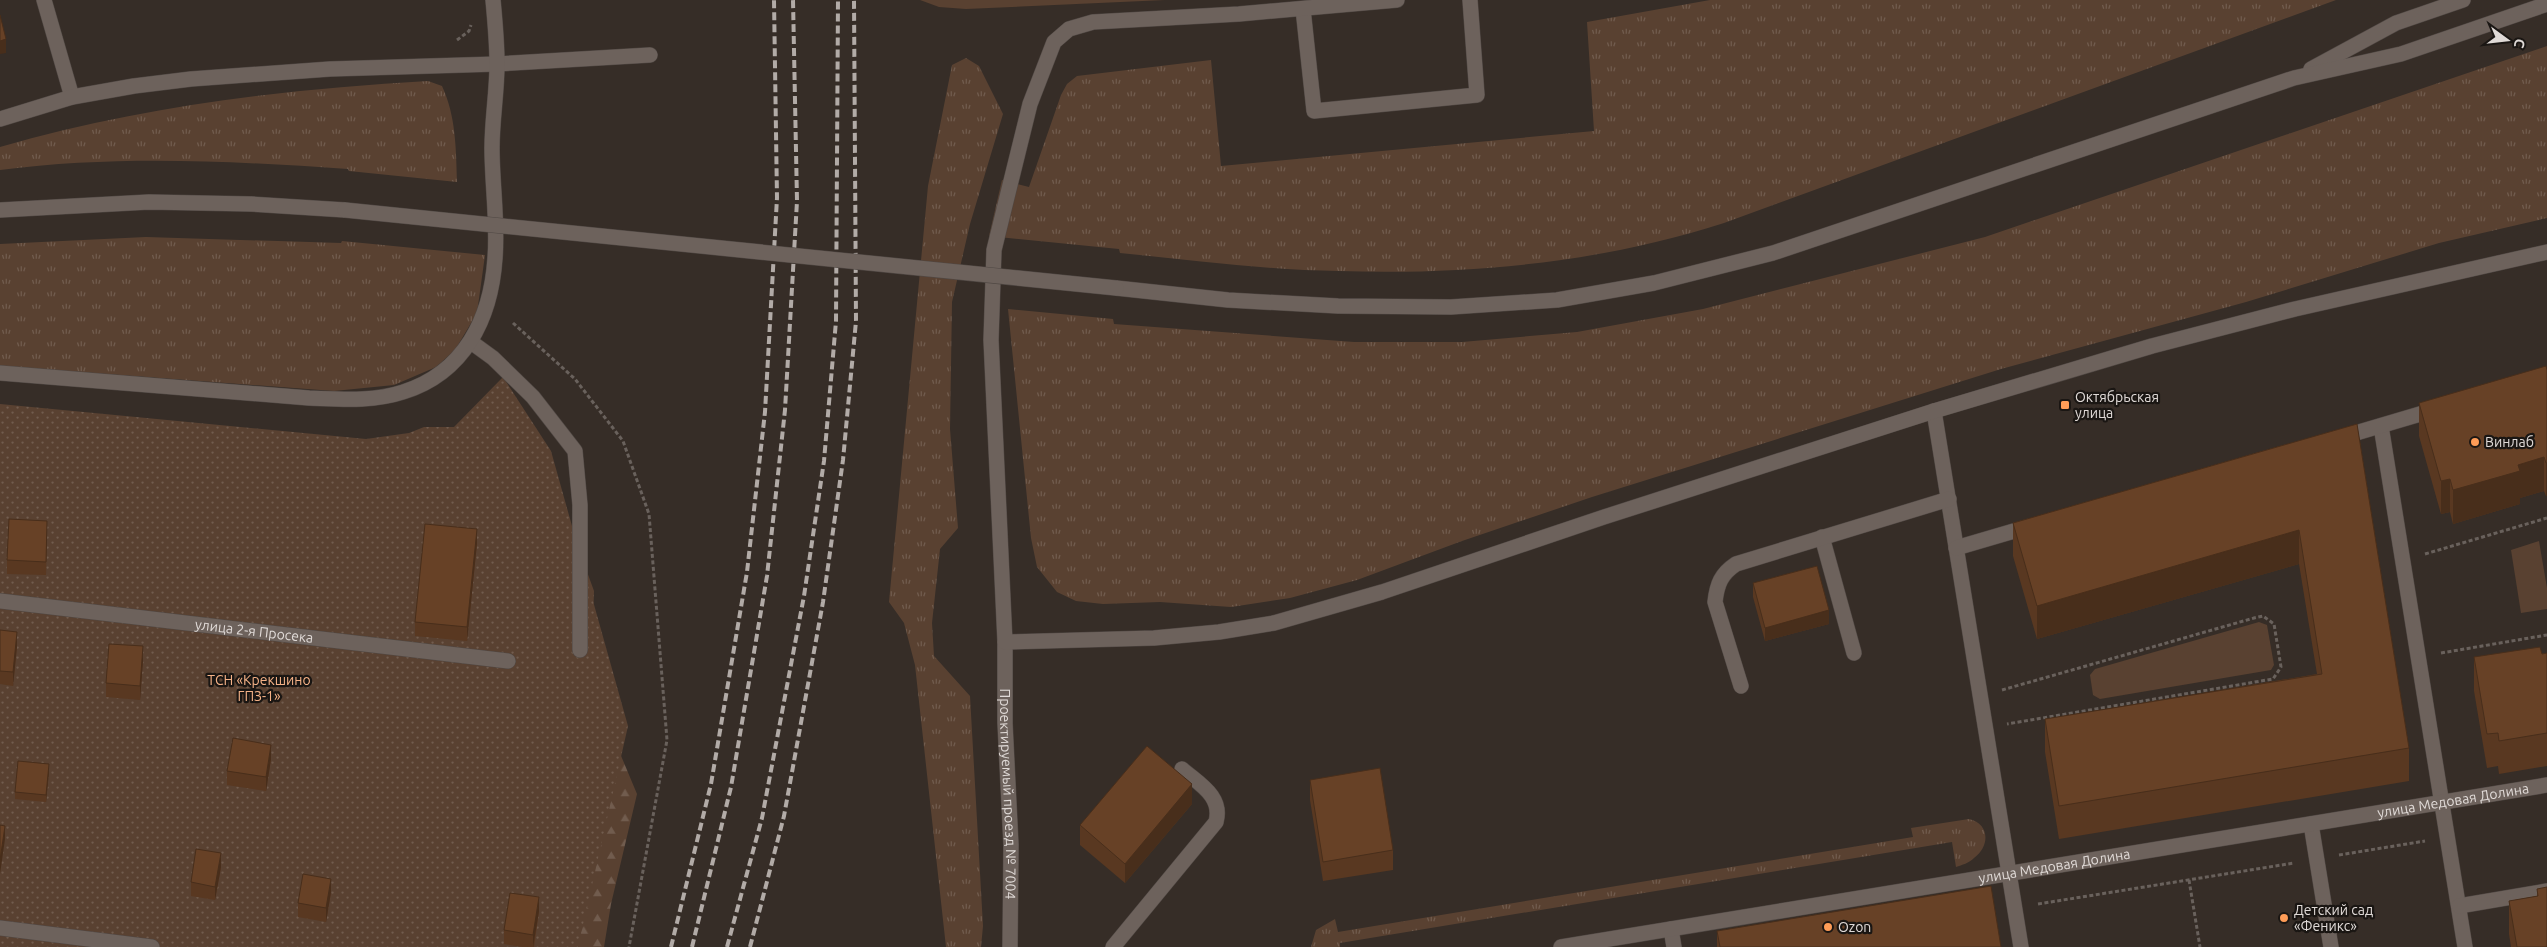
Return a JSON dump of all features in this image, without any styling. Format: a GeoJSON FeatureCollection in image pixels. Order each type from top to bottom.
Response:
{"type":"FeatureCollection","features":[{"type":"Feature","properties":{"kind":"street"},"geometry":{"type":"LineString","coordinates":[[44,0],[72,96]]}},
{"type":"Feature","properties":{"kind":"street"},"geometry":{"type":"LineString","coordinates":[[0,373],[309,398],[355,399],[402,393],[424,383],[452,365],[471,342],[488,305],[496,257],[492,148],[497,64],[493,0]]}},
{"type":"Feature","properties":{"kind":"street","name":"Проектируемый проезд № 7004"},"geometry":{"type":"LineString","coordinates":[[1010,947],[1011,845],[1005,642],[991,340],[994,250],[1030,104],[1050,50],[1059,36],[1069,29],[1092,22],[1303,9],[1397,0]]}},
{"type":"Feature","properties":{"kind":"street"},"geometry":{"type":"LineString","coordinates":[[1303,9],[1314,111],[1477,95],[1470,0]]}},
{"type":"Feature","properties":{"kind":"street"},"geometry":{"type":"LineString","coordinates":[[2294,78],[2396,23],[2462,0]]}},
{"type":"Feature","properties":{"kind":"street"},"geometry":{"type":"LineString","coordinates":[[0,210],[148,202],[251,204],[345,210],[1228,300],[1338,306],[1451,307],[1557,300],[1644,285],[1773,253],[2294,78],[2401,54],[2547,4]]}},
{"type":"Feature","properties":{"kind":"street"},"geometry":{"type":"LineString","coordinates":[[0,119],[72,96],[134,86],[254,73],[650,56]]}},
{"type":"Feature","properties":{"kind":"street"},"geometry":{"type":"LineString","coordinates":[[1005,642],[1154,638],[1219,632],[1274,623],[1382,592],[1604,517],[1934,411],[2152,346],[2256,319],[2547,252]]}},
{"type":"Feature","properties":{"kind":"street"},"geometry":{"type":"LineString","coordinates":[[471,342],[493,358],[533,397],[575,452],[580,504],[580,650]]}},
{"type":"Feature","properties":{"kind":"street"},"geometry":{"type":"LineString","coordinates":[[2321,443],[2447,406]]}},
{"type":"Feature","properties":{"kind":"street"},"geometry":{"type":"LineString","coordinates":[[1934,411],[2021,947]]}},
{"type":"Feature","properties":{"kind":"street"},"geometry":{"type":"LineString","coordinates":[[2381,426],[2465,947]]}},
{"type":"Feature","properties":{"kind":"street"},"geometry":{"type":"LineString","coordinates":[[1741,686],[1715,602],[1716,588],[1721,578],[1736,564],[1948,498]]}},
{"type":"Feature","properties":{"kind":"street"},"geometry":{"type":"LineString","coordinates":[[1956,548],[2045,522]]}},
{"type":"Feature","properties":{"kind":"street"},"geometry":{"type":"LineString","coordinates":[[1822,537],[1854,653]]}},
{"type":"Feature","properties":{"kind":"street","name":"улица 2-я Просека"},"geometry":{"type":"LineString","coordinates":[[0,601],[508,661]]}},
{"type":"Feature","properties":{"kind":"street"},"geometry":{"type":"LineString","coordinates":[[1113,947],[1216,822],[1218,806],[1214,797],[1182,769]]}},
{"type":"Feature","properties":{"kind":"street","name":"улица Медовая Долина"},"geometry":{"type":"LineString","coordinates":[[1561,947],[1589,945],[1671,929],[2547,785]]}},
{"type":"Feature","properties":{"kind":"street"},"geometry":{"type":"LineString","coordinates":[[2311,824],[2331,947]]}},
{"type":"Feature","properties":{"kind":"street"},"geometry":{"type":"LineString","coordinates":[[2459,906],[2547,891]]}},
{"type":"Feature","properties":{"kind":"street"},"geometry":{"type":"LineString","coordinates":[[0,928],[152,947]]}},
{"type":"Feature","properties":{"kind":"street"},"geometry":{"type":"LineString","coordinates":[[1671,929],[1674,947]]}},
{"type":"Feature","properties":{"kind":"path"},"geometry":{"type":"LineString","coordinates":[[512,323],[575,379],[623,440],[649,514],[667,740],[629,947]]}},
{"type":"Feature","properties":{"kind":"path"},"geometry":{"type":"LineString","coordinates":[[2402,561],[2547,518]]}},
{"type":"Feature","properties":{"kind":"path"},"geometry":{"type":"LineString","coordinates":[[1980,696],[2254,618],[2264,616],[2274,624],[2281,667],[2280,672],[2273,679],[1985,728]]}},
{"type":"Feature","properties":{"kind":"path"},"geometry":{"type":"LineString","coordinates":[[2418,656],[2547,635]]}},
{"type":"Feature","properties":{"kind":"path"},"geometry":{"type":"LineString","coordinates":[[2014,908],[2447,837]]}},
{"type":"Feature","properties":{"kind":"path"},"geometry":{"type":"LineString","coordinates":[[2190,880],[2200,947]]}},
{"type":"Feature","properties":{"kind":"green space"},"geometry":{"type":"Polygon","coordinates":[[[920,0],[1165,0],[966,9],[939,7],[920,0]]]}},
{"type":"Feature","properties":{"kind":"green space"},"geometry":{"type":"Polygon","coordinates":[[[1710,0],[2336,0],[1724,223],[1677,237],[1582,257],[1534,264],[1437,271],[1312,270],[1120,253],[1119,249],[989,236],[1002,180],[1029,187],[1061,95],[1067,84],[1077,76],[1211,60],[1221,166],[1594,131],[1587,22],[1710,0]]]}},
{"type":"Feature","properties":{"kind":"green space"},"geometry":{"type":"Polygon","coordinates":[[[2547,46],[2547,218],[2439,243],[2246,302],[2001,369],[1592,497],[1462,541],[1357,580],[1290,598],[1231,607],[1160,602],[1103,604],[1076,601],[1057,592],[1037,567],[1031,538],[1008,309],[1113,319],[1114,324],[1354,342],[1462,342],[1577,332],[1703,309],[1985,237],[2547,46]]]}},
{"type":"Feature","properties":{"kind":"green space"},"geometry":{"type":"Polygon","coordinates":[[[966,58],[979,66],[1003,114],[970,224],[952,302],[950,429],[958,528],[940,549],[932,623],[934,656],[970,696],[983,926],[981,947],[946,947],[915,665],[904,623],[889,602],[928,186],[952,65],[966,58]]]}},
{"type":"Feature","properties":{"kind":"green space"},"geometry":{"type":"Polygon","coordinates":[[[428,81],[442,86],[447,97],[453,121],[457,182],[349,171],[348,169],[218,162],[87,162],[0,170],[0,147],[105,121],[212,102],[266,95],[374,84],[428,81]]]}},
{"type":"Feature","properties":{"kind":"green space"},"geometry":{"type":"Polygon","coordinates":[[[146,237],[341,243],[342,241],[485,255],[477,313],[455,350],[436,367],[394,385],[334,391],[0,366],[0,244],[146,237]]]}},
{"type":"Feature","properties":{"kind":"green space","name":"ТСН «Крекшино ГПЗ-1»"},"geometry":{"type":"Polygon","coordinates":[[[503,377],[551,451],[628,726],[578,947],[0,947],[0,404],[366,439],[409,433],[424,427],[454,427],[503,377]]]}},
{"type":"Feature","properties":{"kind":"green space"},"geometry":{"type":"Polygon","coordinates":[[[574,536],[594,591],[591,684],[637,794],[611,904],[604,947],[574,947],[574,536]]]}},
{"type":"Feature","properties":{"kind":"green space"},"geometry":{"type":"Polygon","coordinates":[[[2539,541],[2547,588],[2547,609],[2521,613],[2511,550],[2539,541]]]}},
{"type":"Feature","properties":{"kind":"green space"},"geometry":{"type":"Polygon","coordinates":[[[2259,622],[2267,625],[2274,665],[2271,670],[2100,699],[2093,695],[2090,675],[2095,669],[2259,622]]]}},
{"type":"Feature","properties":{"kind":"green space"},"geometry":{"type":"Polygon","coordinates":[[[1969,819],[1976,822],[1984,830],[1985,842],[1983,848],[1972,860],[1956,867],[1952,842],[1340,943],[1340,947],[1311,947],[1316,930],[1335,919],[1338,932],[1913,837],[1911,828],[1969,819]]]}},
{"type":"Feature","properties":{"kind":"building"},"geometry":{"type":"Polygon","coordinates":[[[0,15],[6,39],[0,41],[0,15]]]}},
{"type":"Feature","properties":{"kind":"building"},"geometry":{"type":"Polygon","coordinates":[[[2546,366],[2547,463],[2544,457],[2518,465],[2520,471],[2453,490],[2450,479],[2441,481],[2419,403],[2546,366]]]}},
{"type":"Feature","properties":{"kind":"building"},"geometry":{"type":"Polygon","coordinates":[[[2357,424],[2409,748],[2059,806],[2045,719],[2322,674],[2299,530],[2037,606],[2013,523],[2357,424]]]}},
{"type":"Feature","properties":{"kind":"building"},"geometry":{"type":"Polygon","coordinates":[[[9,519],[47,521],[46,562],[7,560],[9,519]]]}},
{"type":"Feature","properties":{"kind":"building"},"geometry":{"type":"Polygon","coordinates":[[[425,524],[477,529],[467,627],[415,622],[425,524]]]}},
{"type":"Feature","properties":{"kind":"building"},"geometry":{"type":"Polygon","coordinates":[[[1817,566],[1829,610],[1765,628],[1753,583],[1817,566]]]}},
{"type":"Feature","properties":{"kind":"building"},"geometry":{"type":"Polygon","coordinates":[[[0,630],[17,632],[13,672],[0,671],[0,630]]]}},
{"type":"Feature","properties":{"kind":"building"},"geometry":{"type":"Polygon","coordinates":[[[109,644],[143,646],[140,686],[106,683],[109,644]]]}},
{"type":"Feature","properties":{"kind":"building"},"geometry":{"type":"Polygon","coordinates":[[[2540,647],[2542,654],[2547,653],[2547,733],[2499,741],[2498,733],[2487,734],[2474,657],[2540,647]]]}},
{"type":"Feature","properties":{"kind":"building"},"geometry":{"type":"Polygon","coordinates":[[[233,738],[271,745],[266,777],[227,771],[233,738]]]}},
{"type":"Feature","properties":{"kind":"building"},"geometry":{"type":"Polygon","coordinates":[[[1147,746],[1192,784],[1125,864],[1080,825],[1147,746]]]}},
{"type":"Feature","properties":{"kind":"building"},"geometry":{"type":"Polygon","coordinates":[[[18,761],[49,764],[46,795],[15,792],[18,761]]]}},
{"type":"Feature","properties":{"kind":"building"},"geometry":{"type":"Polygon","coordinates":[[[1380,768],[1393,850],[1323,862],[1310,780],[1380,768]]]}},
{"type":"Feature","properties":{"kind":"building"},"geometry":{"type":"Polygon","coordinates":[[[0,825],[5,826],[0,860],[0,825]]]}},
{"type":"Feature","properties":{"kind":"building"},"geometry":{"type":"Polygon","coordinates":[[[196,849],[221,853],[215,887],[191,882],[196,849]]]}},
{"type":"Feature","properties":{"kind":"building"},"geometry":{"type":"Polygon","coordinates":[[[303,874],[331,879],[326,908],[298,903],[303,874]]]}},
{"type":"Feature","properties":{"kind":"building"},"geometry":{"type":"Polygon","coordinates":[[[1991,886],[2001,947],[1720,947],[1717,931],[1991,886]]]}},
{"type":"Feature","properties":{"kind":"building"},"geometry":{"type":"Polygon","coordinates":[[[2547,887],[2547,947],[2517,947],[2509,901],[2538,896],[2537,889],[2547,887]]]}},
{"type":"Feature","properties":{"kind":"building"},"geometry":{"type":"Polygon","coordinates":[[[510,893],[539,897],[533,935],[504,930],[510,893]]]}},
{"type":"Feature","properties":{"kind":"railway"},"geometry":{"type":"LineString","coordinates":[[671,947],[711,784],[747,572],[765,412],[777,198],[774,0]]}},
{"type":"Feature","properties":{"kind":"railway"},"geometry":{"type":"LineString","coordinates":[[692,947],[731,787],[767,576],[785,410],[797,201],[793,0]]}},
{"type":"Feature","properties":{"kind":"railway"},"geometry":{"type":"LineString","coordinates":[[727,947],[762,818],[804,596],[824,461],[836,321],[838,0]]}},
{"type":"Feature","properties":{"kind":"railway"},"geometry":{"type":"LineString","coordinates":[[750,947],[784,816],[823,602],[843,460],[856,321],[854,0]]}},
{"type":"Feature","properties":{"kind":"place","name":"Октябрьская улица"},"geometry":{"type":"Point","coordinates":[2065,405]}},
{"type":"Feature","properties":{"kind":"place","name":"Винлаб"},"geometry":{"type":"Point","coordinates":[2475,442]}},
{"type":"Feature","properties":{"kind":"place","name":"Детский сад «Феникс»"},"geometry":{"type":"Point","coordinates":[2284,918]}},
{"type":"Feature","properties":{"kind":"place","name":"Ozon"},"geometry":{"type":"Point","coordinates":[1828,927]}}]}
